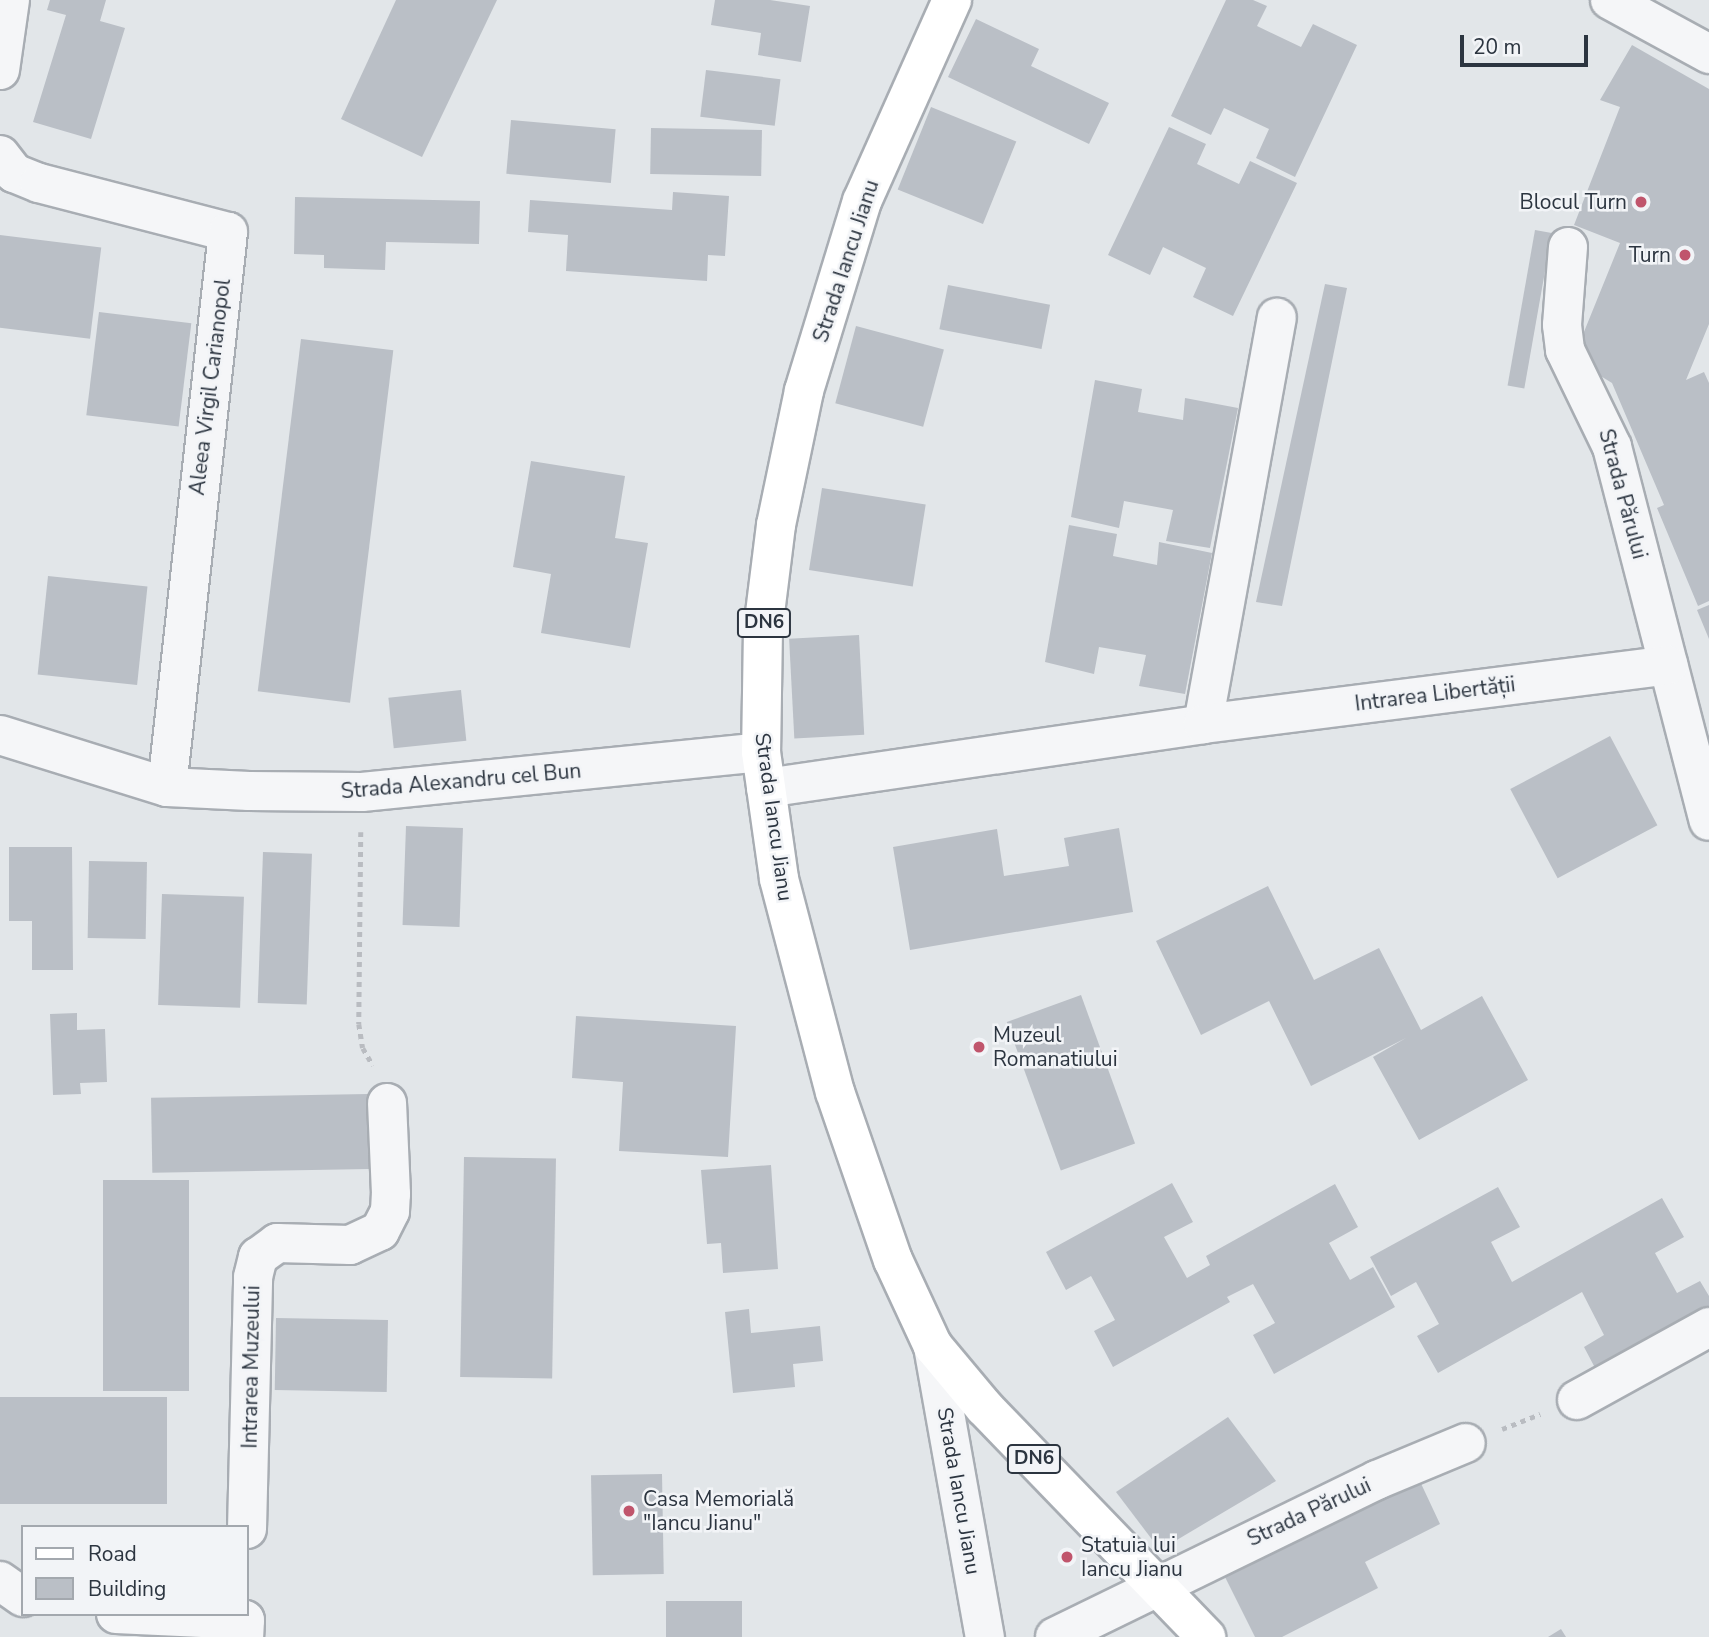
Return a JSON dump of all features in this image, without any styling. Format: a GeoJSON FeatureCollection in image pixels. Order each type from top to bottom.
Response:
{"type":"FeatureCollection","features":[{"type":"Feature","properties":{"kind":"main road","name":"Strada Iancu Jianu"},"geometry":{"type":"LineString","coordinates":[[952,0],[862,201],[804,391],[776,525],[763,629],[764,770],[779,879],[835,1093],[893,1260],[933,1346],[984,1407],[1206,1637]]}},
{"type":"Feature","properties":{"kind":"street"},"geometry":{"type":"LineString","coordinates":[[0,70],[10,0]]}},
{"type":"Feature","properties":{"kind":"street"},"geometry":{"type":"LineString","coordinates":[[1610,0],[1709,54]]}},
{"type":"Feature","properties":{"kind":"street","name":"Aleea Virgil Carianopol"},"geometry":{"type":"LineString","coordinates":[[0,155],[14,173],[39,183],[228,232],[167,787]]}},
{"type":"Feature","properties":{"kind":"street","name":"Strada Părului"},"geometry":{"type":"LineString","coordinates":[[1568,247],[1562,325],[1565,349],[1612,447],[1668,665],[1700,741],[1709,821]]}},
{"type":"Feature","properties":{"kind":"street"},"geometry":{"type":"LineString","coordinates":[[1203,724],[1277,318]]}},
{"type":"Feature","properties":{"kind":"street","name":"Intrarea Libertății"},"geometry":{"type":"LineString","coordinates":[[764,770],[1203,724],[1668,665]]}},
{"type":"Feature","properties":{"kind":"street","name":"Strada Alexandru cel Bun"},"geometry":{"type":"LineString","coordinates":[[0,735],[167,787],[362,792],[764,770]]}},
{"type":"Feature","properties":{"kind":"street","name":"Intrarea Muzeului"},"geometry":{"type":"LineString","coordinates":[[247,1525],[253,1277],[258,1257],[277,1242],[351,1245],[380,1231],[390,1211],[387,1103]]}},
{"type":"Feature","properties":{"kind":"street"},"geometry":{"type":"LineString","coordinates":[[1577,1400],[1709,1327]]}},
{"type":"Feature","properties":{"kind":"street","name":"Strada Iancu Jianu"},"geometry":{"type":"LineString","coordinates":[[933,1346],[985,1637]]}},
{"type":"Feature","properties":{"kind":"street","name":"Strada Părului"},"geometry":{"type":"LineString","coordinates":[[1155,1585],[1377,1480],[1465,1443]]}},
{"type":"Feature","properties":{"kind":"street"},"geometry":{"type":"LineString","coordinates":[[0,1581],[21,1596]]}},
{"type":"Feature","properties":{"kind":"street"},"geometry":{"type":"LineString","coordinates":[[1055,1637],[1155,1585]]}},
{"type":"Feature","properties":{"kind":"street"},"geometry":{"type":"LineString","coordinates":[[122,1616],[156,1628],[245,1624]]}},
{"type":"Feature","properties":{"kind":"path"},"geometry":{"type":"LineString","coordinates":[[362,792],[359,1024],[363,1048],[379,1075],[387,1103]]}},
{"type":"Feature","properties":{"kind":"path"},"geometry":{"type":"LineString","coordinates":[[1465,1443],[1577,1400]]}},
{"type":"Feature","properties":{"kind":"building"},"geometry":{"type":"Polygon","coordinates":[[[50,0],[106,0],[100,21],[125,28],[91,139],[33,122],[66,15],[47,10],[50,0]]]}},
{"type":"Feature","properties":{"kind":"building"},"geometry":{"type":"Polygon","coordinates":[[[396,0],[497,0],[422,157],[341,119],[396,0]]]}},
{"type":"Feature","properties":{"kind":"building"},"geometry":{"type":"Polygon","coordinates":[[[715,0],[770,0],[810,6],[801,62],[758,55],[761,33],[711,25],[715,0]]]}},
{"type":"Feature","properties":{"kind":"building"},"geometry":{"type":"Polygon","coordinates":[[[1226,0],[1253,0],[1267,6],[1257,26],[1301,47],[1313,24],[1357,45],[1295,177],[1256,158],[1269,129],[1224,108],[1211,135],[1171,116],[1226,0]]]}},
{"type":"Feature","properties":{"kind":"building"},"geometry":{"type":"Polygon","coordinates":[[[976,19],[1039,49],[1031,66],[1109,103],[1089,144],[948,77],[976,19]]]}},
{"type":"Feature","properties":{"kind":"building"},"geometry":{"type":"Polygon","coordinates":[[[1632,45],[1709,89],[1709,324],[1686,380],[1704,372],[1709,383],[1709,601],[1698,606],[1657,508],[1664,505],[1612,383],[1573,359],[1620,243],[1574,225],[1620,107],[1600,100],[1632,45]]]}},
{"type":"Feature","properties":{"kind":"building"},"geometry":{"type":"Polygon","coordinates":[[[706,70],[780,79],[775,126],[700,117],[706,70]]]}},
{"type":"Feature","properties":{"kind":"building"},"geometry":{"type":"Polygon","coordinates":[[[931,107],[1016,141],[983,224],[898,190],[931,107]]]}},
{"type":"Feature","properties":{"kind":"building"},"geometry":{"type":"Polygon","coordinates":[[[511,120],[616,129],[611,183],[506,174],[511,120]]]}},
{"type":"Feature","properties":{"kind":"building"},"geometry":{"type":"Polygon","coordinates":[[[1169,127],[1206,144],[1197,164],[1239,184],[1250,161],[1297,183],[1233,316],[1193,297],[1206,268],[1163,247],[1150,275],[1108,255],[1169,127]]]}},
{"type":"Feature","properties":{"kind":"building"},"geometry":{"type":"Polygon","coordinates":[[[651,128],[762,130],[761,176],[650,174],[651,128]]]}},
{"type":"Feature","properties":{"kind":"building"},"geometry":{"type":"Polygon","coordinates":[[[673,192],[729,196],[725,256],[708,255],[707,281],[566,271],[568,235],[528,232],[530,200],[672,210],[673,192]]]}},
{"type":"Feature","properties":{"kind":"building"},"geometry":{"type":"Polygon","coordinates":[[[295,197],[480,201],[479,244],[386,242],[385,270],[324,268],[324,255],[294,254],[295,197]]]}},
{"type":"Feature","properties":{"kind":"building"},"geometry":{"type":"Polygon","coordinates":[[[1535,230],[1552,233],[1524,389],[1508,386],[1535,230]]]}},
{"type":"Feature","properties":{"kind":"building"},"geometry":{"type":"Polygon","coordinates":[[[0,235],[101,247],[90,339],[0,328],[0,235]]]}},
{"type":"Feature","properties":{"kind":"building"},"geometry":{"type":"Polygon","coordinates":[[[1325,284],[1347,288],[1282,606],[1256,602],[1325,284]]]}},
{"type":"Feature","properties":{"kind":"building"},"geometry":{"type":"Polygon","coordinates":[[[948,285],[1050,305],[1042,349],[939,329],[948,285]]]}},
{"type":"Feature","properties":{"kind":"building"},"geometry":{"type":"Polygon","coordinates":[[[99,312],[191,323],[179,427],[86,415],[99,312]]]}},
{"type":"Feature","properties":{"kind":"building"},"geometry":{"type":"Polygon","coordinates":[[[856,326],[944,350],[923,427],[835,403],[856,326]]]}},
{"type":"Feature","properties":{"kind":"building"},"geometry":{"type":"Polygon","coordinates":[[[301,339],[393,350],[350,703],[258,691],[301,339]]]}},
{"type":"Feature","properties":{"kind":"building"},"geometry":{"type":"Polygon","coordinates":[[[1095,380],[1142,389],[1138,412],[1183,420],[1185,398],[1238,408],[1210,548],[1166,541],[1173,510],[1124,501],[1119,528],[1071,517],[1095,380]]]}},
{"type":"Feature","properties":{"kind":"building"},"geometry":{"type":"Polygon","coordinates":[[[531,461],[625,476],[615,538],[648,543],[630,648],[541,633],[551,574],[513,567],[531,461]]]}},
{"type":"Feature","properties":{"kind":"building"},"geometry":{"type":"Polygon","coordinates":[[[822,488],[926,504],[913,586],[809,570],[822,488]]]}},
{"type":"Feature","properties":{"kind":"building"},"geometry":{"type":"Polygon","coordinates":[[[1069,525],[1117,534],[1113,556],[1157,565],[1159,542],[1212,553],[1185,694],[1139,686],[1146,655],[1099,647],[1094,674],[1045,662],[1069,525]]]}},
{"type":"Feature","properties":{"kind":"building"},"geometry":{"type":"Polygon","coordinates":[[[48,576],[147,586],[137,685],[38,674],[48,576]]]}},
{"type":"Feature","properties":{"kind":"building"},"geometry":{"type":"Polygon","coordinates":[[[1709,605],[1709,639],[1697,610],[1709,605]]]}},
{"type":"Feature","properties":{"kind":"building"},"geometry":{"type":"Polygon","coordinates":[[[859,635],[864,735],[794,739],[789,639],[859,635]]]}},
{"type":"Feature","properties":{"kind":"building"},"geometry":{"type":"Polygon","coordinates":[[[461,690],[466,741],[394,748],[388,698],[461,690]]]}},
{"type":"Feature","properties":{"kind":"building"},"geometry":{"type":"Polygon","coordinates":[[[1610,736],[1657,825],[1558,878],[1510,789],[1610,736]]]}},
{"type":"Feature","properties":{"kind":"building"},"geometry":{"type":"Polygon","coordinates":[[[406,826],[463,828],[460,927],[403,925],[406,826]]]}},
{"type":"Feature","properties":{"kind":"building"},"geometry":{"type":"Polygon","coordinates":[[[1119,828],[1133,912],[910,950],[893,847],[997,829],[1004,876],[1069,866],[1064,838],[1119,828]]]}},
{"type":"Feature","properties":{"kind":"building"},"geometry":{"type":"Polygon","coordinates":[[[9,847],[72,847],[73,970],[32,970],[32,921],[9,921],[9,847]]]}},
{"type":"Feature","properties":{"kind":"building"},"geometry":{"type":"Polygon","coordinates":[[[263,852],[312,854],[307,1005],[258,1003],[263,852]]]}},
{"type":"Feature","properties":{"kind":"building"},"geometry":{"type":"Polygon","coordinates":[[[89,861],[147,862],[146,939],[88,938],[89,861]]]}},
{"type":"Feature","properties":{"kind":"building"},"geometry":{"type":"Polygon","coordinates":[[[1268,886],[1314,980],[1379,948],[1421,1030],[1482,996],[1528,1080],[1419,1140],[1373,1057],[1406,1038],[1311,1086],[1269,1001],[1201,1035],[1156,941],[1268,886]]]}},
{"type":"Feature","properties":{"kind":"building"},"geometry":{"type":"Polygon","coordinates":[[[162,894],[244,897],[240,1008],[158,1005],[162,894]]]}},
{"type":"Feature","properties":{"kind":"building"},"geometry":{"type":"Polygon","coordinates":[[[1081,995],[1135,1143],[1061,1170],[1007,1022],[1081,995]]]}},
{"type":"Feature","properties":{"kind":"building"},"geometry":{"type":"Polygon","coordinates":[[[77,1013],[77,1030],[105,1029],[107,1082],[80,1083],[81,1094],[53,1095],[50,1014],[77,1013]]]}},
{"type":"Feature","properties":{"kind":"building"},"geometry":{"type":"Polygon","coordinates":[[[576,1016],[736,1026],[728,1157],[619,1151],[623,1082],[572,1078],[576,1016]]]}},
{"type":"Feature","properties":{"kind":"building"},"geometry":{"type":"Polygon","coordinates":[[[368,1094],[369,1169],[152,1173],[151,1098],[368,1094]]]}},
{"type":"Feature","properties":{"kind":"building"},"geometry":{"type":"Polygon","coordinates":[[[464,1157],[556,1159],[552,1379],[460,1377],[464,1157]]]}},
{"type":"Feature","properties":{"kind":"building"},"geometry":{"type":"Polygon","coordinates":[[[771,1165],[778,1269],[723,1273],[721,1243],[707,1244],[701,1170],[771,1165]]]}},
{"type":"Feature","properties":{"kind":"building"},"geometry":{"type":"Polygon","coordinates":[[[103,1180],[189,1180],[189,1391],[103,1391],[103,1180]]]}},
{"type":"Feature","properties":{"kind":"building"},"geometry":{"type":"Polygon","coordinates":[[[1172,1183],[1193,1222],[1164,1237],[1187,1278],[1210,1265],[1206,1256],[1335,1184],[1358,1227],[1329,1243],[1350,1280],[1373,1267],[1395,1307],[1274,1374],[1253,1335],[1275,1323],[1253,1284],[1227,1297],[1230,1302],[1113,1367],[1094,1331],[1115,1320],[1091,1276],[1066,1290],[1046,1252],[1172,1183]]]}},
{"type":"Feature","properties":{"kind":"building"},"geometry":{"type":"Polygon","coordinates":[[[1498,1187],[1520,1227],[1491,1242],[1512,1282],[1662,1198],[1684,1237],[1655,1253],[1677,1293],[1700,1281],[1709,1296],[1709,1324],[1603,1383],[1584,1347],[1604,1335],[1582,1292],[1438,1373],[1417,1336],[1439,1324],[1416,1282],[1391,1296],[1370,1257],[1498,1187]]]}},
{"type":"Feature","properties":{"kind":"building"},"geometry":{"type":"Polygon","coordinates":[[[749,1309],[751,1333],[820,1326],[823,1361],[793,1364],[795,1387],[733,1393],[725,1312],[749,1309]]]}},
{"type":"Feature","properties":{"kind":"building"},"geometry":{"type":"Polygon","coordinates":[[[276,1318],[388,1320],[387,1392],[275,1390],[276,1318]]]}},
{"type":"Feature","properties":{"kind":"building"},"geometry":{"type":"Polygon","coordinates":[[[0,1397],[167,1397],[167,1504],[0,1504],[0,1397]]]}},
{"type":"Feature","properties":{"kind":"building"},"geometry":{"type":"Polygon","coordinates":[[[1228,1417],[1276,1481],[1160,1550],[1116,1492],[1228,1417]]]}},
{"type":"Feature","properties":{"kind":"building"},"geometry":{"type":"Polygon","coordinates":[[[662,1474],[664,1574],[593,1575],[591,1475],[662,1474]]]}},
{"type":"Feature","properties":{"kind":"building"},"geometry":{"type":"Polygon","coordinates":[[[1417,1475],[1440,1524],[1365,1562],[1378,1588],[1282,1637],[1255,1637],[1223,1573],[1417,1475]]]}},
{"type":"Feature","properties":{"kind":"building"},"geometry":{"type":"Polygon","coordinates":[[[666,1601],[742,1601],[742,1637],[666,1637],[666,1601]]]}},
{"type":"Feature","properties":{"kind":"building"},"geometry":{"type":"Polygon","coordinates":[[[1561,1629],[1566,1637],[1548,1637],[1561,1629]]]}},
{"type":"Feature","properties":{"kind":"place","name":"Blocul Turn"},"geometry":{"type":"Point","coordinates":[1641,202]}},
{"type":"Feature","properties":{"kind":"place","name":"Turn"},"geometry":{"type":"Point","coordinates":[1685,255]}},
{"type":"Feature","properties":{"kind":"place","name":"Muzeul Romanatiului"},"geometry":{"type":"Point","coordinates":[979,1047]}},
{"type":"Feature","properties":{"kind":"place","name":"Casa Memorială \"Iancu Jianu\""},"geometry":{"type":"Point","coordinates":[629,1511]}},
{"type":"Feature","properties":{"kind":"place","name":"Statuia lui Iancu Jianu"},"geometry":{"type":"Point","coordinates":[1067,1557]}}]}
